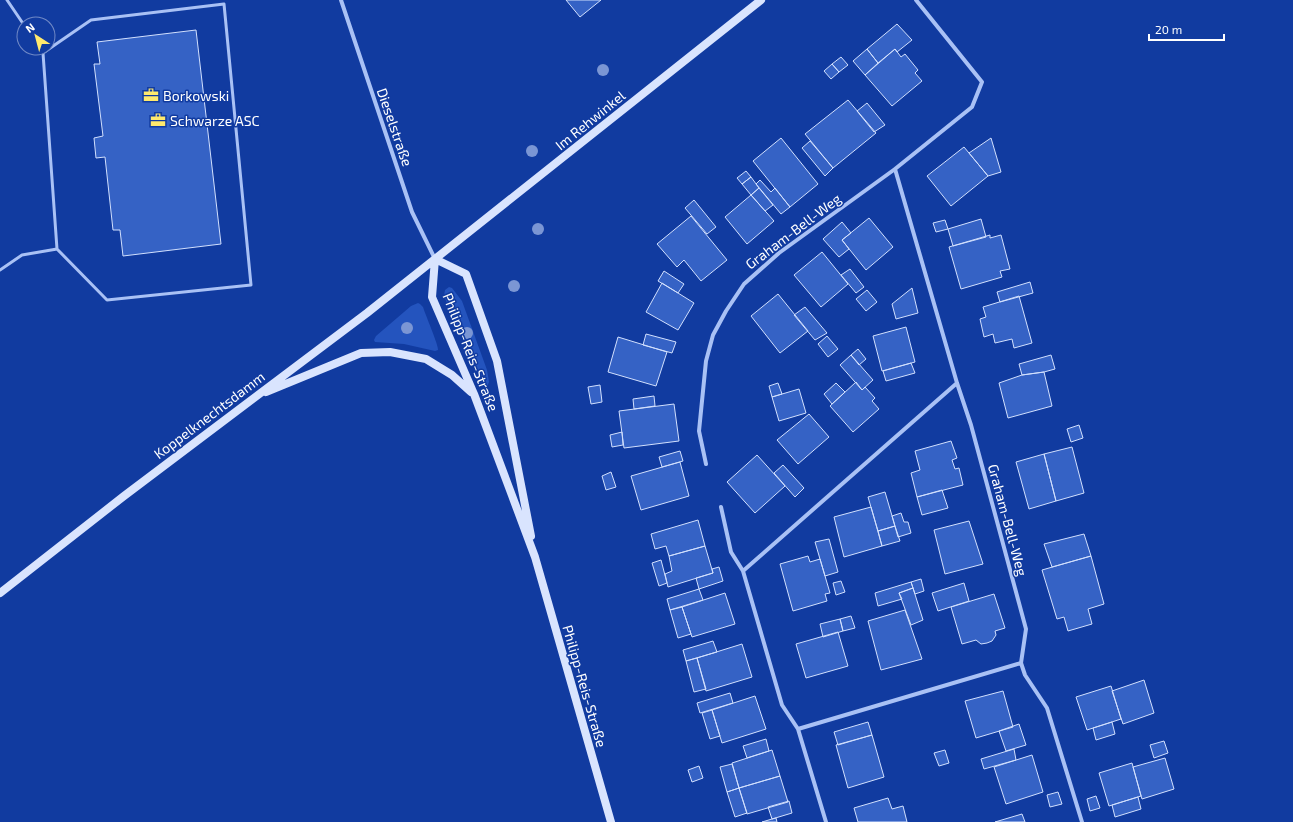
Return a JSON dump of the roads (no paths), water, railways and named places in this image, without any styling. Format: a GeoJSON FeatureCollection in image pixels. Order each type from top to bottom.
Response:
{"type":"FeatureCollection","features":[{"type":"Feature","properties":{"kind":"street","name":"Dieselstraße"},"geometry":{"type":"LineString","coordinates":[[341,0],[412,212],[435,259]]}},
{"type":"Feature","properties":{"kind":"street","name":"Im Rehwinkel"},"geometry":{"type":"LineString","coordinates":[[435,259],[761,0]]}},
{"type":"Feature","properties":{"kind":"street","name":"Graham-Bell-Weg"},"geometry":{"type":"LineString","coordinates":[[706,464],[699,431],[706,361],[713,335],[726,311],[744,284],[779,253],[895,169],[972,107],[982,82],[916,0]]}},
{"type":"Feature","properties":{"kind":"street","name":"Graham-Bell-Weg"},"geometry":{"type":"LineString","coordinates":[[895,169],[957,383],[971,425],[1026,629],[1021,663]]}},
{"type":"Feature","properties":{"kind":"street","name":"Philipp-Reis-Straße"},"geometry":{"type":"LineString","coordinates":[[535,557],[497,361],[466,274],[435,259],[432,297],[474,394],[535,557],[610,822]]}},
{"type":"Feature","properties":{"kind":"street","name":"Koppelknechtsdamm"},"geometry":{"type":"LineString","coordinates":[[0,594],[124,496],[367,313],[435,259]]}},
{"type":"Feature","properties":{"kind":"street"},"geometry":{"type":"LineString","coordinates":[[254,397],[361,354],[390,352],[426,359],[452,375],[474,394]]}},
{"type":"Feature","properties":{"kind":"street"},"geometry":{"type":"LineString","coordinates":[[743,570],[957,383]]}},
{"type":"Feature","properties":{"kind":"street"},"geometry":{"type":"LineString","coordinates":[[721,507],[731,552],[743,570],[782,705],[798,730],[826,822]]}},
{"type":"Feature","properties":{"kind":"street"},"geometry":{"type":"LineString","coordinates":[[798,730],[1021,663],[1025,675],[1047,708],[1082,822]]}},
{"type":"Feature","properties":{"kind":"lane"},"geometry":{"type":"LineString","coordinates":[[7,0],[18,16]]}},
{"type":"Feature","properties":{"kind":"lane"},"geometry":{"type":"LineString","coordinates":[[43,56],[57,250],[107,300],[251,285],[224,4],[91,20],[56,44]]}},
{"type":"Feature","properties":{"kind":"lane"},"geometry":{"type":"LineString","coordinates":[[0,270],[22,255],[57,250]]}},
{"type":"Feature","properties":{"kind":"place","name":"Borkowski"},"geometry":{"type":"Point","coordinates":[151,95]}},
{"type":"Feature","properties":{"kind":"place","name":"Schwarze ASC"},"geometry":{"type":"Point","coordinates":[158,120]}}]}
